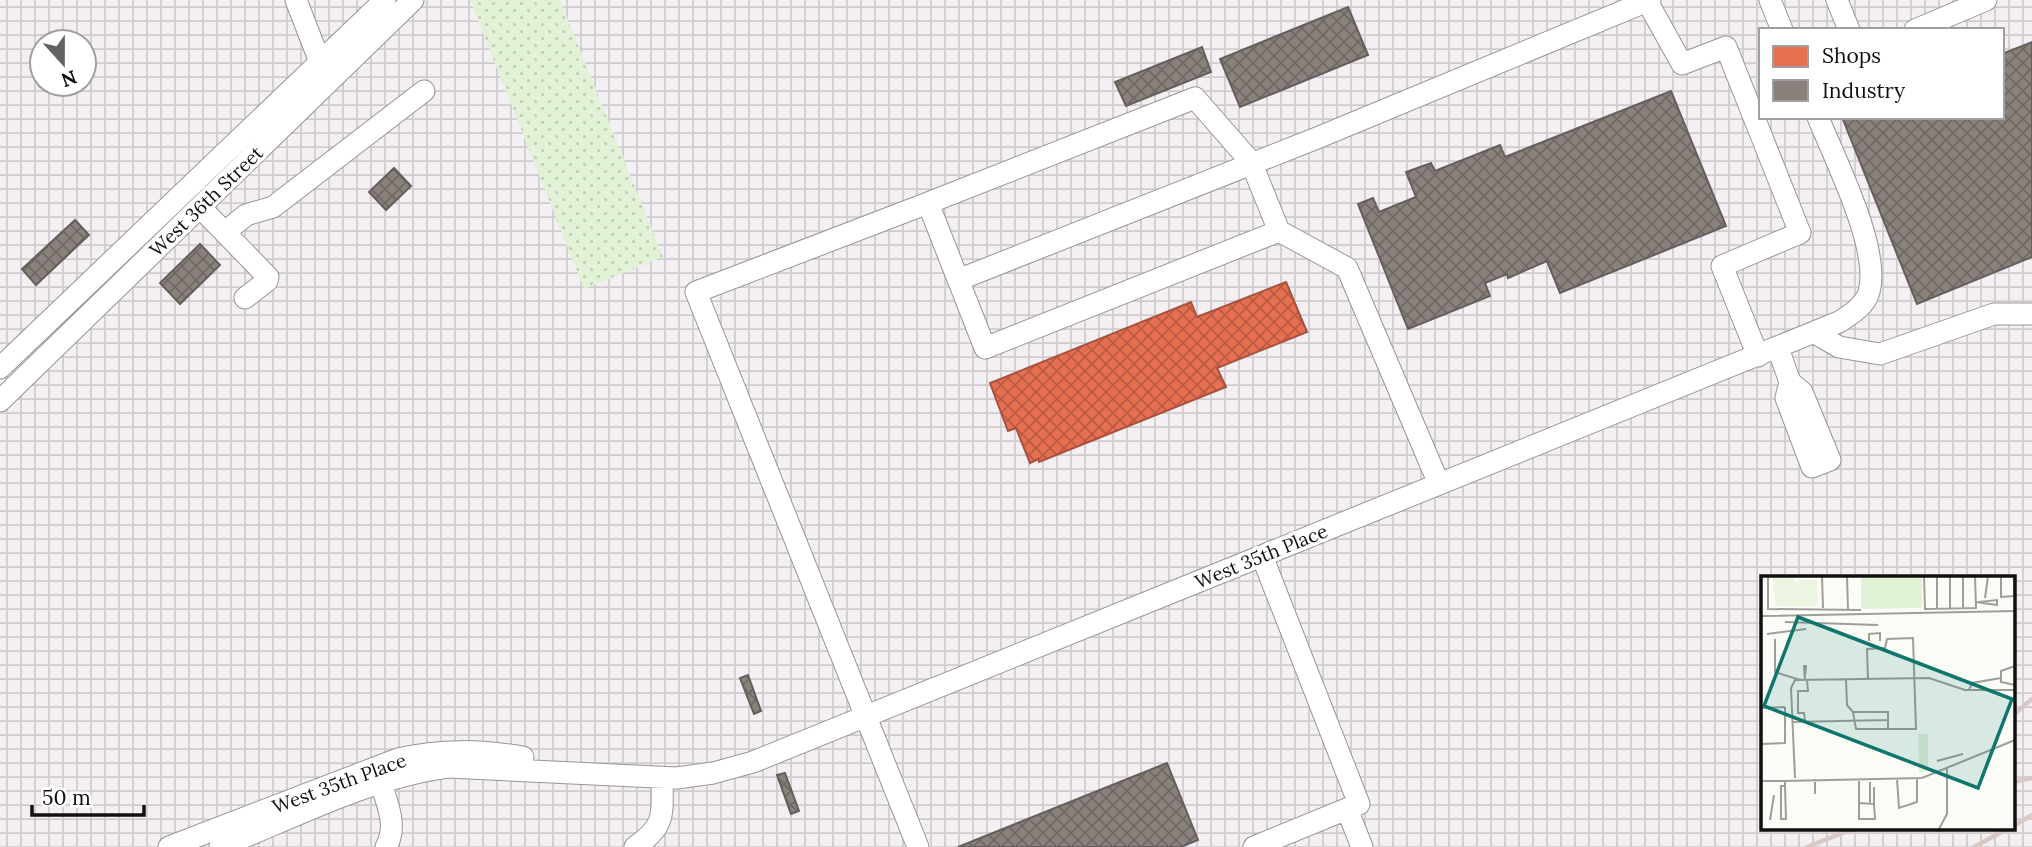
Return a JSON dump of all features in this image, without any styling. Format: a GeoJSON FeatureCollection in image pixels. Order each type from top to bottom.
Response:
{"type":"FeatureCollection","features":[{"type":"Feature","properties":{"kind":"street"},"geometry":{"type":"LineString","coordinates":[[296,0],[320,62]]}},
{"type":"Feature","properties":{"kind":"street","name":"West 36th Street"},"geometry":{"type":"LineString","coordinates":[[0,368],[386,0]]}},
{"type":"Feature","properties":{"kind":"street","name":"West 36th Street"},"geometry":{"type":"LineString","coordinates":[[0,401],[413,0]]}},
{"type":"Feature","properties":{"kind":"street"},"geometry":{"type":"LineString","coordinates":[[1770,0],[1781,28]]}},
{"type":"Feature","properties":{"kind":"street"},"geometry":{"type":"LineString","coordinates":[[1837,0],[1848,28]]}},
{"type":"Feature","properties":{"kind":"street"},"geometry":{"type":"LineString","coordinates":[[1920,28],[1986,0]]}},
{"type":"Feature","properties":{"kind":"street"},"geometry":{"type":"LineString","coordinates":[[958,280],[1317,138],[1649,1],[1682,64],[1726,47],[1800,233],[1722,266],[1768,352],[1790,382]]}},
{"type":"Feature","properties":{"kind":"street"},"geometry":{"type":"LineString","coordinates":[[225,232],[246,215],[273,207],[424,91]]}},
{"type":"Feature","properties":{"kind":"street"},"geometry":{"type":"LineString","coordinates":[[918,847],[695,292],[1195,99],[1251,162],[1279,231],[1347,268],[1439,484]]}},
{"type":"Feature","properties":{"kind":"street","name":"West 35th Place"},"geometry":{"type":"LineString","coordinates":[[220,847],[380,783],[413,772],[448,766],[662,778],[713,773],[753,762],[1839,322],[1856,311],[1868,294],[1871,264],[1866,238],[1819,119]]}},
{"type":"Feature","properties":{"kind":"street"},"geometry":{"type":"LineString","coordinates":[[928,203],[985,348],[1279,231]]}},
{"type":"Feature","properties":{"kind":"street"},"geometry":{"type":"LineString","coordinates":[[200,207],[268,277],[267,281],[245,298]]}},
{"type":"Feature","properties":{"kind":"street"},"geometry":{"type":"LineString","coordinates":[[1815,332],[1839,347],[1880,354],[1994,314],[2032,314]]}},
{"type":"Feature","properties":{"kind":"street"},"geometry":{"type":"LineString","coordinates":[[1254,847],[1359,804],[1262,556]]}},
{"type":"Feature","properties":{"kind":"street","name":"West 35th Place"},"geometry":{"type":"LineString","coordinates":[[169,847],[353,774],[433,751],[512,755],[639,778]]}},
{"type":"Feature","properties":{"kind":"street"},"geometry":{"type":"LineString","coordinates":[[635,847],[653,835],[661,821],[662,778]]}},
{"type":"Feature","properties":{"kind":"street"},"geometry":{"type":"LineString","coordinates":[[380,783],[393,825],[392,837],[386,847]]}},
{"type":"Feature","properties":{"kind":"street"},"geometry":{"type":"LineString","coordinates":[[1347,809],[1362,847]]}},
{"type":"Feature","properties":{"kind":"shaded area"},"geometry":{"type":"Polygon","coordinates":[[[0,0],[2032,0],[2032,847],[0,847],[0,0]]]}},
{"type":"Feature","properties":{"kind":"green space"},"geometry":{"type":"Polygon","coordinates":[[[470,0],[560,0],[663,257],[584,289],[470,0]]]}},
{"type":"Feature","properties":{"kind":"building: Shops"},"geometry":{"type":"Polygon","coordinates":[[[1286,282],[1307,332],[1217,368],[1226,387],[1039,462],[1038,459],[1030,463],[1016,428],[1008,431],[990,383],[1191,302],[1197,317],[1286,282]]]}},
{"type":"Feature","properties":{"kind":"building: Industry"},"geometry":{"type":"Polygon","coordinates":[[[1348,7],[1368,55],[1240,107],[1220,59],[1348,7]]]}},
{"type":"Feature","properties":{"kind":"building: Industry"},"geometry":{"type":"Polygon","coordinates":[[[2032,42],[2032,257],[1917,304],[1843,119],[2004,119],[2004,53],[2032,42]]]}},
{"type":"Feature","properties":{"kind":"building: Industry"},"geometry":{"type":"Polygon","coordinates":[[[1202,47],[1211,72],[1126,106],[1115,82],[1202,47]]]}},
{"type":"Feature","properties":{"kind":"building: Industry"},"geometry":{"type":"Polygon","coordinates":[[[1671,91],[1726,226],[1560,293],[1547,261],[1508,278],[1507,274],[1485,283],[1490,296],[1408,329],[1358,204],[1373,198],[1379,212],[1416,197],[1406,172],[1431,163],[1435,171],[1500,145],[1505,157],[1671,91]]]}},
{"type":"Feature","properties":{"kind":"building: Industry"},"geometry":{"type":"Polygon","coordinates":[[[394,168],[411,186],[386,210],[369,192],[394,168]]]}},
{"type":"Feature","properties":{"kind":"building: Industry"},"geometry":{"type":"Polygon","coordinates":[[[75,220],[89,235],[36,285],[22,269],[75,220]]]}},
{"type":"Feature","properties":{"kind":"building: Industry"},"geometry":{"type":"Polygon","coordinates":[[[200,244],[220,265],[180,304],[160,283],[200,244]]]}},
{"type":"Feature","properties":{"kind":"building: Industry"},"geometry":{"type":"Polygon","coordinates":[[[748,675],[761,711],[754,714],[740,678],[748,675]]]}},
{"type":"Feature","properties":{"kind":"building: Industry"},"geometry":{"type":"Polygon","coordinates":[[[1167,763],[1198,840],[1181,847],[958,847],[1167,763]]]}},
{"type":"Feature","properties":{"kind":"building: Industry"},"geometry":{"type":"Polygon","coordinates":[[[785,773],[799,811],[791,814],[777,775],[785,773]]]}},
{"type":"Feature","properties":{"kind":"railway"},"geometry":{"type":"LineString","coordinates":[[2014,714],[2032,699]]}},
{"type":"Feature","properties":{"kind":"railway"},"geometry":{"type":"LineString","coordinates":[[2014,782],[2032,778]]}},
{"type":"Feature","properties":{"kind":"railway"},"geometry":{"type":"LineString","coordinates":[[2014,825],[2032,815]]}},
{"type":"Feature","properties":{"kind":"railway"},"geometry":{"type":"LineString","coordinates":[[1807,847],[1850,830]]}},
{"type":"Feature","properties":{"kind":"railway"},"geometry":{"type":"LineString","coordinates":[[1974,847],[2005,830]]}}]}
